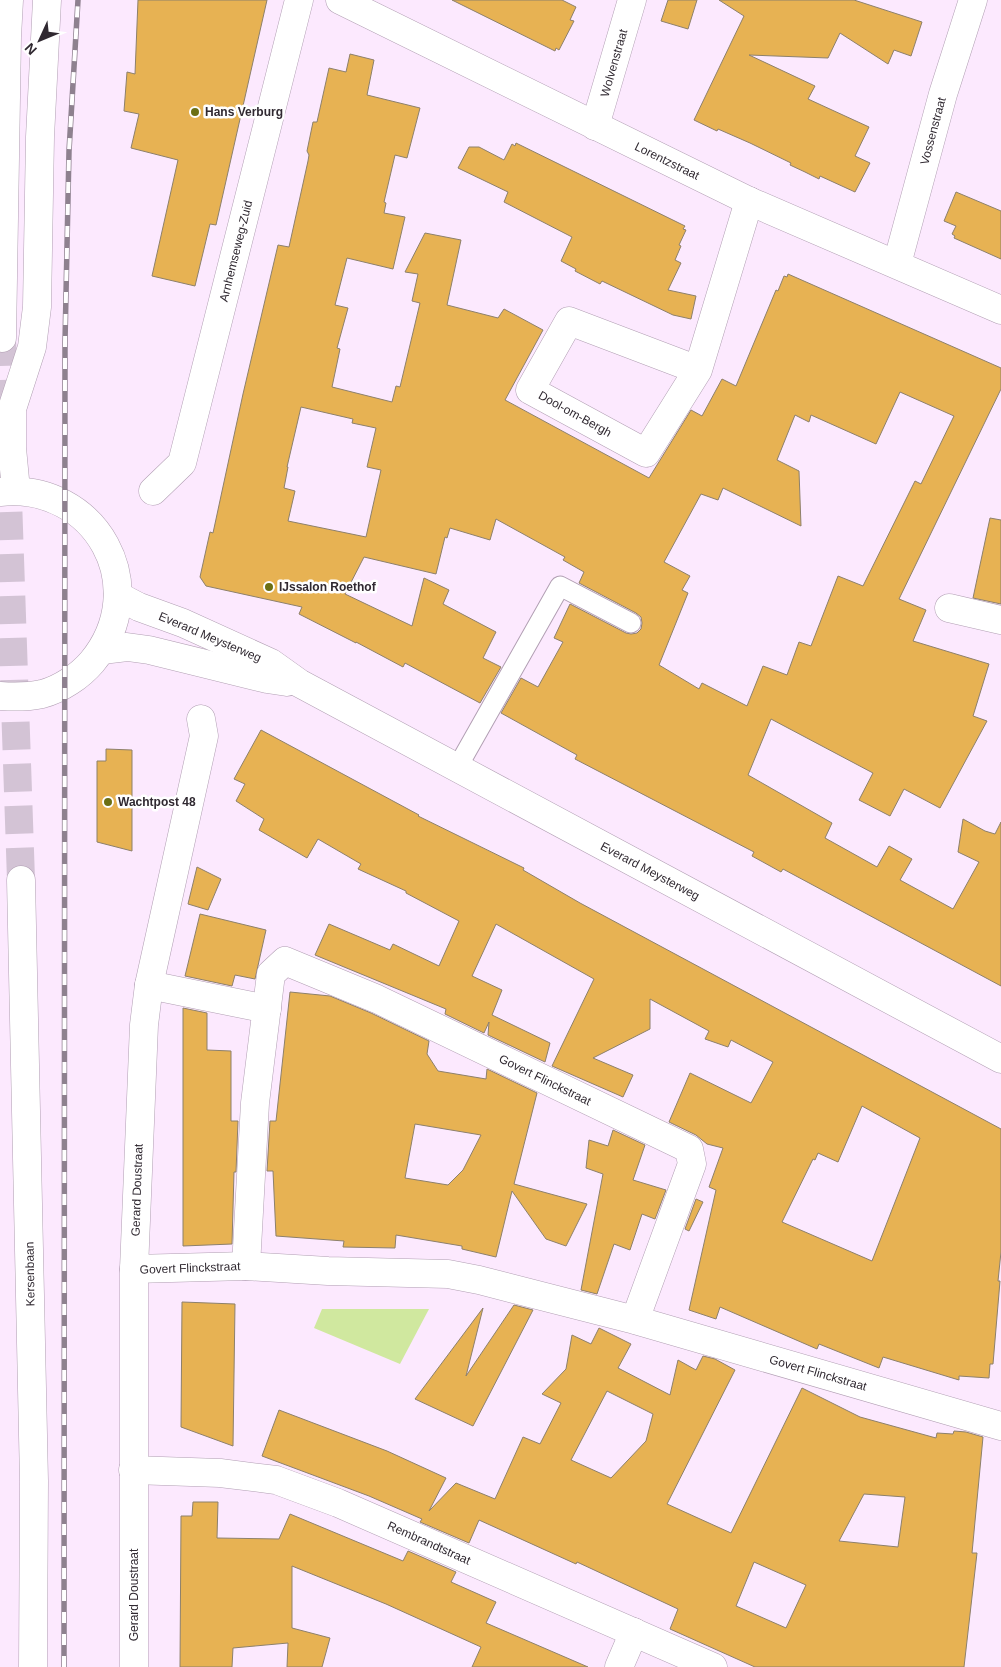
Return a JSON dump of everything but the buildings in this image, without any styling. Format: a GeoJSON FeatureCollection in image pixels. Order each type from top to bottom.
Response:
{"type":"FeatureCollection","features":[{"type":"Feature","properties":{"kind":"street"},"geometry":{"type":"LineString","coordinates":[[2,338],[9,0]]}},
{"type":"Feature","properties":{"kind":"street"},"geometry":{"type":"LineString","coordinates":[[0,696],[20,698],[43,694],[64,685],[85,670],[102,650],[111,632],[118,596],[116,573],[109,552],[97,532],[82,515],[64,503],[40,494],[8,491],[12,448],[12,409],[32,347],[37,307],[40,137],[47,0]]}},
{"type":"Feature","properties":{"kind":"street","name":"Arnhemseweg-Zuid"},"geometry":{"type":"LineString","coordinates":[[154,492],[182,463],[299,0]]}},
{"type":"Feature","properties":{"kind":"street","name":"Lorentzstraat"},"geometry":{"type":"LineString","coordinates":[[340,0],[748,201],[1001,310]]}},
{"type":"Feature","properties":{"kind":"street","name":"Wolvenstraat"},"geometry":{"type":"LineString","coordinates":[[595,126],[632,0]]}},
{"type":"Feature","properties":{"kind":"street","name":"Vossenstraat"},"geometry":{"type":"LineString","coordinates":[[897,264],[943,94],[973,0]]}},
{"type":"Feature","properties":{"kind":"street","name":"Dool-om-Bergh"},"geometry":{"type":"LineString","coordinates":[[698,370],[569,322],[530,390],[646,453],[698,370],[748,201]]}},
{"type":"Feature","properties":{"kind":"street","name":"Everard Meysterweg"},"geometry":{"type":"LineString","coordinates":[[118,596],[139,607],[184,623],[271,663],[299,683],[1001,1059]]}},
{"type":"Feature","properties":{"kind":"street"},"geometry":{"type":"LineString","coordinates":[[948,608],[1001,620]]}},
{"type":"Feature","properties":{"kind":"street","name":"Everard Meysterweg"},"geometry":{"type":"LineString","coordinates":[[102,650],[127,648],[148,650],[267,679],[299,683]]}},
{"type":"Feature","properties":{"kind":"street","name":"Gerard Doustraat"},"geometry":{"type":"LineString","coordinates":[[134,1667],[134,1270],[144,1025],[149,985],[204,736],[201,719]]}},
{"type":"Feature","properties":{"kind":"street","name":"Kersenbaan"},"geometry":{"type":"LineString","coordinates":[[22,880],[34,1480],[33,1667]]}},
{"type":"Feature","properties":{"kind":"street","name":"Govert Flinckstraat"},"geometry":{"type":"LineString","coordinates":[[246,1266],[255,1103],[271,974],[285,961],[377,999],[690,1149],[692,1164],[635,1320]]}},
{"type":"Feature","properties":{"kind":"street"},"geometry":{"type":"LineString","coordinates":[[149,985],[267,1009]]}},
{"type":"Feature","properties":{"kind":"street","name":"Govert Flinckstraat"},"geometry":{"type":"LineString","coordinates":[[134,1270],[246,1266],[328,1271],[448,1274],[635,1320],[1001,1426]]}},
{"type":"Feature","properties":{"kind":"street","name":"Rembrandtstraat"},"geometry":{"type":"LineString","coordinates":[[133,1470],[220,1473],[276,1480],[338,1503],[712,1667]]}},
{"type":"Feature","properties":{"kind":"street"},"geometry":{"type":"LineString","coordinates":[[619,1667],[634,1632]]}},
{"type":"Feature","properties":{"kind":"lane"},"geometry":{"type":"LineString","coordinates":[[457,768],[560,586],[631,623]]}},
{"type":"Feature","properties":{"kind":"green space"},"geometry":{"type":"Polygon","coordinates":[[[322,1309],[429,1309],[400,1364],[314,1328],[322,1309]]]}},
{"type":"Feature","properties":{"kind":"tunnel"},"geometry":{"type":"LineString","coordinates":[[2,338],[5,427]]}},
{"type":"Feature","properties":{"kind":"tunnel"},"geometry":{"type":"LineString","coordinates":[[7,470],[21,880]]}},
{"type":"Feature","properties":{"kind":"railway"},"geometry":{"type":"LineString","coordinates":[[64,1667],[65,342],[69,151],[78,0]]}},
{"type":"Feature","properties":{"kind":"place","name":"Hans Verburg"},"geometry":{"type":"Point","coordinates":[195,112]}},
{"type":"Feature","properties":{"kind":"place","name":"IJssalon Roethof"},"geometry":{"type":"Point","coordinates":[269,587]}},
{"type":"Feature","properties":{"kind":"place","name":"Wachtpost 48"},"geometry":{"type":"Point","coordinates":[108,802]}}]}
